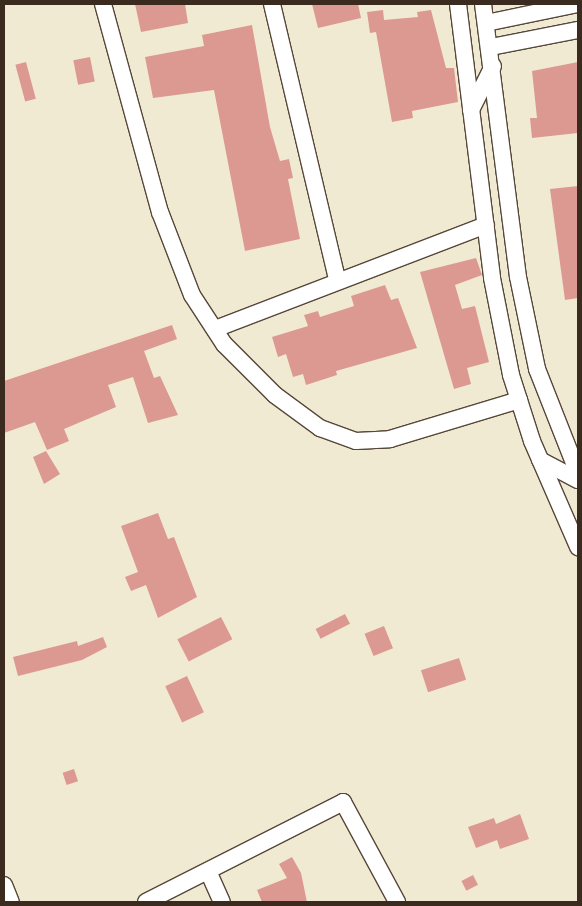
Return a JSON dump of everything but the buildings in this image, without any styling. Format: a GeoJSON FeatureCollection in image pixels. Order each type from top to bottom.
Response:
{"type":"FeatureCollection","features":[{"type":"Feature","properties":{"kind":"street"},"geometry":{"type":"LineString","coordinates":[[103,4],[160,212],[192,295],[215,329],[275,395],[320,428],[356,441],[390,440],[519,400]]}},
{"type":"Feature","properties":{"kind":"street"},"geometry":{"type":"LineString","coordinates":[[272,4],[336,280]]}},
{"type":"Feature","properties":{"kind":"street"},"geometry":{"type":"LineString","coordinates":[[458,4],[488,242],[519,400],[540,460],[578,547]]}},
{"type":"Feature","properties":{"kind":"street"},"geometry":{"type":"LineString","coordinates":[[483,4],[491,47],[512,221],[537,369],[578,473]]}},
{"type":"Feature","properties":{"kind":"street"},"geometry":{"type":"LineString","coordinates":[[486,22],[578,4]]}},
{"type":"Feature","properties":{"kind":"street"},"geometry":{"type":"LineString","coordinates":[[518,42],[552,10]]}},
{"type":"Feature","properties":{"kind":"street"},"geometry":{"type":"LineString","coordinates":[[491,47],[578,30]]}},
{"type":"Feature","properties":{"kind":"street"},"geometry":{"type":"LineString","coordinates":[[471,110],[493,66]]}},
{"type":"Feature","properties":{"kind":"street"},"geometry":{"type":"LineString","coordinates":[[488,242],[512,221]]}},
{"type":"Feature","properties":{"kind":"street"},"geometry":{"type":"LineString","coordinates":[[215,329],[336,280],[486,225]]}},
{"type":"Feature","properties":{"kind":"street"},"geometry":{"type":"LineString","coordinates":[[540,460],[578,480]]}},
{"type":"Feature","properties":{"kind":"street"},"geometry":{"type":"LineString","coordinates":[[146,902],[343,802],[398,902]]}},
{"type":"Feature","properties":{"kind":"street"},"geometry":{"type":"LineString","coordinates":[[208,870],[222,902]]}},
{"type":"Feature","properties":{"kind":"street"},"geometry":{"type":"LineString","coordinates":[[4,885],[11,902]]}}]}
